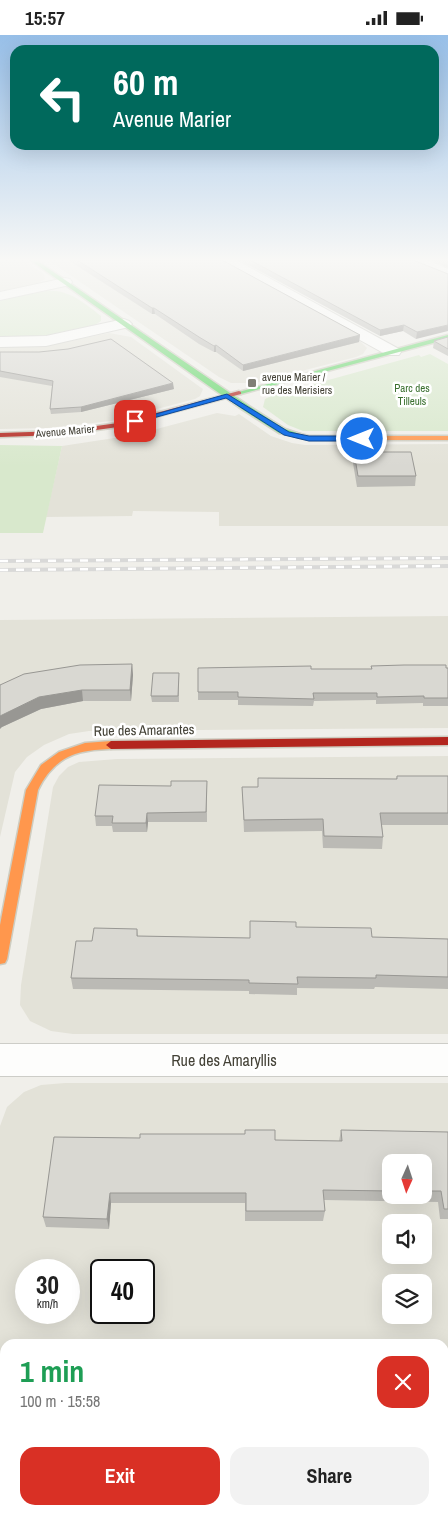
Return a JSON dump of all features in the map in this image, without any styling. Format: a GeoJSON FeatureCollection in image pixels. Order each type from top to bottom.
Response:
{"type":"FeatureCollection","features":[{"type":"Feature","properties":{"kind":"street"},"geometry":{"type":"LineString","coordinates":[[0,342],[46,341],[101,329]]}},
{"type":"Feature","properties":{"kind":"street"},"geometry":{"type":"LineString","coordinates":[[131,329],[227,396],[282,431],[298,437],[330,439],[448,438]]}},
{"type":"Feature","properties":{"kind":"street"},"geometry":{"type":"LineString","coordinates":[[351,329],[393,352]]}},
{"type":"Feature","properties":{"kind":"street","name":"Avenue Marier"},"geometry":{"type":"LineString","coordinates":[[0,435],[60,433],[135,421],[448,337]]}},
{"type":"Feature","properties":{"kind":"street","name":"Rue des Amarantes"},"geometry":{"type":"LineString","coordinates":[[0,959],[35,779],[41,770],[60,755],[72,750],[100,745],[448,741]]}},
{"type":"Feature","properties":{"kind":"street","name":"Rue des Amaryllis"},"geometry":{"type":"LineString","coordinates":[[0,1060],[448,1060]]}},
{"type":"Feature","properties":{"kind":"shaded area"},"geometry":{"type":"Polygon","coordinates":[[[149,329],[338,329],[361,342],[367,348],[363,354],[356,357],[255,383],[231,383],[219,377],[149,329]]]}},
{"type":"Feature","properties":{"kind":"shaded area"},"geometry":{"type":"Polygon","coordinates":[[[109,333],[131,337],[203,389],[200,396],[195,399],[111,421],[48,428],[0,429],[0,347],[47,346],[109,333]]]}},
{"type":"Feature","properties":{"kind":"shaded area"},"geometry":{"type":"Polygon","coordinates":[[[217,413],[235,416],[239,414],[271,436],[305,445],[448,444],[448,526],[219,526],[219,512],[133,511],[132,516],[46,517],[62,446],[134,435],[217,413]]]}},
{"type":"Feature","properties":{"kind":"shaded area"},"geometry":{"type":"Polygon","coordinates":[[[448,616],[448,728],[89,731],[69,734],[44,745],[27,757],[15,772],[0,837],[0,620],[448,616]]]}},
{"type":"Feature","properties":{"kind":"shaded area"},"geometry":{"type":"Polygon","coordinates":[[[448,756],[448,1034],[73,1034],[51,1031],[30,1021],[20,1005],[21,985],[53,787],[59,776],[68,767],[79,762],[117,759],[448,756]]]}},
{"type":"Feature","properties":{"kind":"shaded area"},"geometry":{"type":"Polygon","coordinates":[[[65,1083],[448,1083],[448,1339],[0,1339],[0,1126],[7,1107],[24,1092],[41,1085],[65,1083]]]}},
{"type":"Feature","properties":{"kind":"green space"},"geometry":{"type":"Polygon","coordinates":[[[0,329],[83,329],[38,336],[0,337],[0,329]]]}},
{"type":"Feature","properties":{"kind":"green space","name":"Parc des Tilleuls"},"geometry":{"type":"Polygon","coordinates":[[[430,354],[448,364],[448,431],[303,431],[288,425],[263,407],[265,399],[274,395],[419,355],[421,357],[430,354]]]}},
{"type":"Feature","properties":{"kind":"green space"},"geometry":{"type":"Polygon","coordinates":[[[0,445],[62,446],[43,533],[0,533],[0,445]]]}},
{"type":"Feature","properties":{"kind":"building"},"geometry":{"type":"Polygon","coordinates":[[[187,329],[349,329],[360,335],[243,365],[216,345],[214,346],[187,329]]]}},
{"type":"Feature","properties":{"kind":"building"},"geometry":{"type":"Polygon","coordinates":[[[411,329],[430,329],[417,332],[411,329]]]}},
{"type":"Feature","properties":{"kind":"building"},"geometry":{"type":"Polygon","coordinates":[[[448,337],[448,349],[434,341],[448,337]]]}},
{"type":"Feature","properties":{"kind":"building"},"geometry":{"type":"Polygon","coordinates":[[[111,339],[173,383],[81,407],[50,409],[53,381],[0,371],[0,352],[39,352],[68,349],[111,339]]]}},
{"type":"Feature","properties":{"kind":"building"},"geometry":{"type":"Polygon","coordinates":[[[354,452],[411,452],[416,476],[358,476],[354,452]]]}},
{"type":"Feature","properties":{"kind":"building"},"geometry":{"type":"Polygon","coordinates":[[[132,664],[130,690],[82,690],[39,697],[0,716],[0,685],[24,674],[80,665],[132,664]]]}},
{"type":"Feature","properties":{"kind":"building"},"geometry":{"type":"Polygon","coordinates":[[[446,665],[446,668],[448,668],[448,698],[424,698],[424,696],[377,697],[377,693],[313,693],[314,699],[238,697],[238,692],[198,692],[198,668],[311,666],[311,669],[372,669],[371,666],[446,665]]]}},
{"type":"Feature","properties":{"kind":"building"},"geometry":{"type":"Polygon","coordinates":[[[153,673],[179,673],[178,696],[151,696],[153,673]]]}},
{"type":"Feature","properties":{"kind":"building"},"geometry":{"type":"Polygon","coordinates":[[[397,776],[448,776],[448,813],[380,813],[383,837],[324,836],[323,819],[244,820],[242,787],[258,787],[258,778],[397,779],[397,776]]]}},
{"type":"Feature","properties":{"kind":"building"},"geometry":{"type":"Polygon","coordinates":[[[171,781],[207,781],[206,812],[147,813],[146,823],[112,823],[113,816],[95,816],[99,785],[171,786],[171,781]]]}},
{"type":"Feature","properties":{"kind":"building"},"geometry":{"type":"Polygon","coordinates":[[[250,921],[296,922],[296,927],[371,928],[372,937],[448,939],[448,977],[376,975],[376,978],[297,977],[298,984],[249,983],[249,980],[71,978],[76,941],[92,941],[94,928],[137,929],[137,936],[250,938],[250,921]]]}},
{"type":"Feature","properties":{"kind":"building"},"geometry":{"type":"Polygon","coordinates":[[[245,1130],[275,1130],[275,1140],[342,1141],[341,1130],[448,1132],[448,1209],[444,1209],[441,1191],[432,1191],[432,1154],[382,1154],[382,1191],[323,1190],[325,1211],[246,1211],[246,1193],[110,1193],[107,1219],[43,1217],[54,1137],[140,1138],[140,1134],[245,1134],[245,1130]]]}},
{"type":"Feature","properties":{"kind":"railway"},"geometry":{"type":"LineString","coordinates":[[0,561],[448,558]]}},
{"type":"Feature","properties":{"kind":"railway"},"geometry":{"type":"LineString","coordinates":[[0,570],[448,566]]}},
{"type":"Feature","properties":{"kind":"traffic: fast"},"geometry":{"type":"LineString","coordinates":[[132,329],[282,431],[299,435]]}},
{"type":"Feature","properties":{"kind":"traffic: fast"},"geometry":{"type":"LineString","coordinates":[[239,393],[448,337]]}},
{"type":"Feature","properties":{"kind":"traffic: slow"},"geometry":{"type":"LineString","coordinates":[[299,435],[309,438],[448,438]]}},
{"type":"Feature","properties":{"kind":"traffic: slow"},"geometry":{"type":"LineString","coordinates":[[0,959],[32,790],[38,778],[45,768],[63,754],[85,747],[111,745]]}},
{"type":"Feature","properties":{"kind":"traffic: jam"},"geometry":{"type":"LineString","coordinates":[[0,435],[60,433],[118,425],[239,393]]}},
{"type":"Feature","properties":{"kind":"traffic: jam"},"geometry":{"type":"LineString","coordinates":[[111,745],[448,741]]}},
{"type":"Feature","properties":{"kind":"place","name":"avenue Marier / rue des Merisiers"},"geometry":{"type":"Point","coordinates":[252,383]}},
{"type":"Feature","properties":{"kind":"route"},"geometry":{"type":"LineString","coordinates":[[135,421],[227,396],[287,434],[309,438],[362,439]]}}]}
